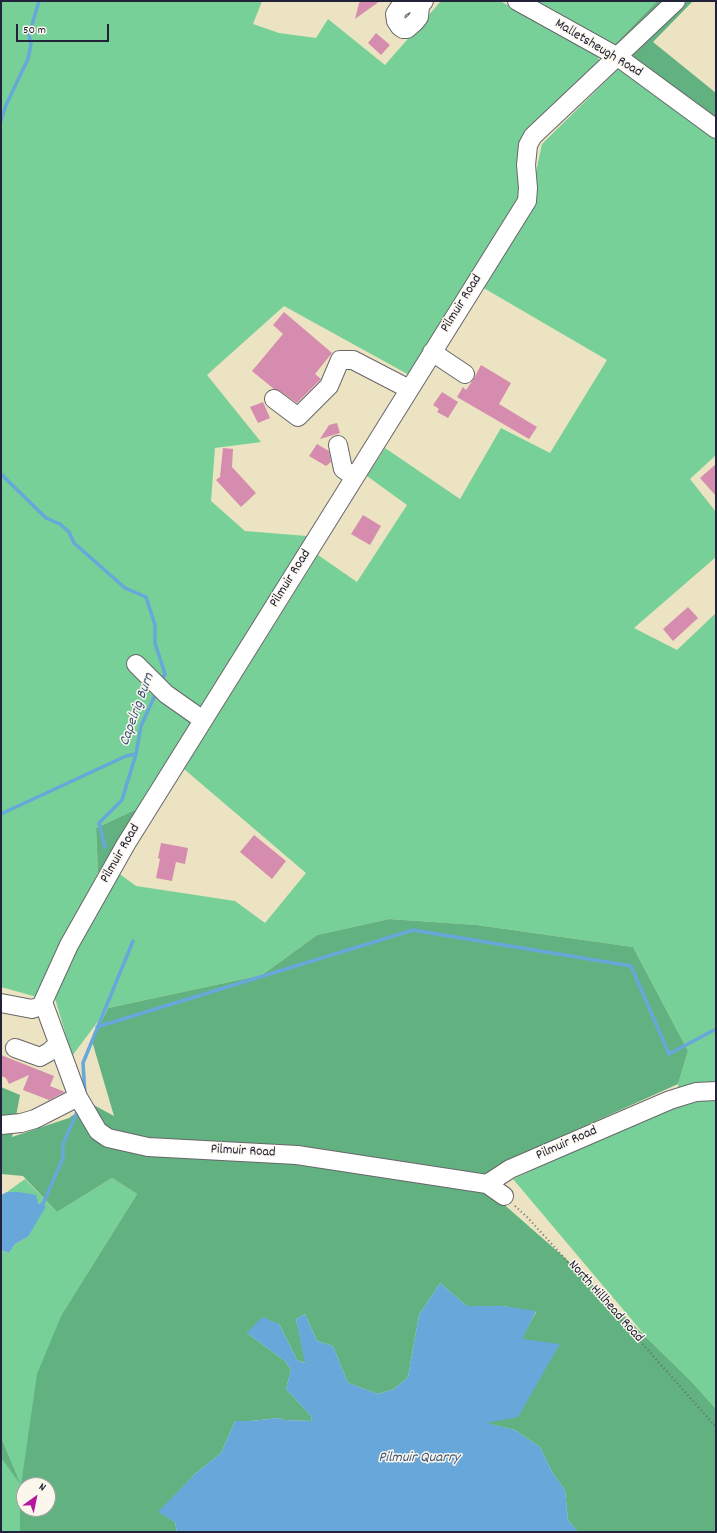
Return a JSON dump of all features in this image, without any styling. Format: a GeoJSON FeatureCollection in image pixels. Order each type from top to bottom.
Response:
{"type":"FeatureCollection","features":[{"type":"Feature","properties":{"kind":"street","name":"Malletsheugh Road"},"geometry":{"type":"LineString","coordinates":[[517,1],[618,57],[716,129]]}},
{"type":"Feature","properties":{"kind":"street","name":"Pilmuir Road"},"geometry":{"type":"LineString","coordinates":[[676,1],[534,136],[528,144],[526,165],[528,188],[527,201],[126,844],[69,945],[43,1002],[78,1097],[98,1131],[108,1138],[148,1146],[297,1155],[487,1184],[510,1169],[670,1100],[696,1092],[716,1091]]}},
{"type":"Feature","properties":{"kind":"street"},"geometry":{"type":"LineString","coordinates":[[432,352],[465,374]]}},
{"type":"Feature","properties":{"kind":"street"},"geometry":{"type":"LineString","coordinates":[[274,399],[298,417],[329,386],[340,360],[353,360],[409,389]]}},
{"type":"Feature","properties":{"kind":"street"},"geometry":{"type":"LineString","coordinates":[[338,445],[343,469],[354,477]]}},
{"type":"Feature","properties":{"kind":"street"},"geometry":{"type":"LineString","coordinates":[[136,664],[166,694],[203,720]]}},
{"type":"Feature","properties":{"kind":"street"},"geometry":{"type":"LineString","coordinates":[[1,1003],[32,1009],[44,1005]]}},
{"type":"Feature","properties":{"kind":"street"},"geometry":{"type":"LineString","coordinates":[[15,1048],[40,1057],[49,1052],[58,1044]]}},
{"type":"Feature","properties":{"kind":"street"},"geometry":{"type":"LineString","coordinates":[[1,1125],[21,1123],[35,1119],[78,1097]]}},
{"type":"Feature","properties":{"kind":"street"},"geometry":{"type":"LineString","coordinates":[[487,1184],[504,1196]]}},
{"type":"Feature","properties":{"kind":"path","name":"North Hillhead Road"},"geometry":{"type":"LineString","coordinates":[[504,1196],[527,1217],[716,1427]]}},
{"type":"Feature","properties":{"kind":"green space"},"geometry":{"type":"Polygon","coordinates":[[[1,1],[262,1],[253,24],[279,33],[316,38],[328,19],[385,65],[441,1],[500,1],[596,53],[600,62],[520,145],[523,195],[411,376],[284,306],[207,375],[261,442],[215,448],[211,501],[245,531],[307,536],[309,540],[139,808],[96,828],[98,873],[37,997],[1,987],[1,1]]]}},
{"type":"Feature","properties":{"kind":"green space"},"geometry":{"type":"Polygon","coordinates":[[[534,1],[657,1],[615,44],[534,1]]]}},
{"type":"Feature","properties":{"kind":"green space"},"geometry":{"type":"Polygon","coordinates":[[[657,1],[693,1],[653,42],[716,93],[716,121],[615,44],[657,1]]]}},
{"type":"Feature","properties":{"kind":"green space"},"geometry":{"type":"Polygon","coordinates":[[[618,69],[627,70],[716,140],[716,455],[690,479],[716,512],[716,557],[634,628],[677,650],[716,613],[716,1409],[692,1382],[648,1339],[513,1179],[678,1103],[678,1084],[688,1051],[633,947],[477,925],[389,919],[317,935],[262,975],[108,1008],[72,1056],[54,995],[64,968],[117,872],[136,886],[235,901],[265,923],[306,873],[184,769],[318,555],[357,582],[407,505],[367,476],[385,448],[460,499],[501,428],[550,453],[607,360],[482,287],[535,177],[542,144],[618,69]]]}},
{"type":"Feature","properties":{"kind":"green space"},"geometry":{"type":"Polygon","coordinates":[[[139,808],[98,873],[96,828],[139,808]]]}},
{"type":"Feature","properties":{"kind":"green space"},"geometry":{"type":"Polygon","coordinates":[[[389,919],[477,925],[633,947],[688,1051],[678,1084],[507,1161],[492,1194],[565,1258],[692,1382],[716,1409],[716,1532],[578,1532],[568,1520],[565,1490],[552,1472],[540,1447],[515,1430],[485,1423],[521,1339],[536,1312],[503,1306],[467,1306],[440,1283],[419,1315],[408,1377],[394,1389],[378,1394],[348,1383],[333,1346],[317,1341],[305,1314],[296,1319],[306,1363],[297,1360],[279,1324],[247,1333],[285,1361],[291,1370],[286,1389],[311,1416],[312,1421],[284,1420],[279,1418],[235,1421],[221,1453],[196,1473],[159,1512],[175,1522],[177,1532],[20,1532],[20,1517],[56,1517],[56,1477],[22,1477],[37,1374],[62,1314],[137,1194],[112,1178],[57,1212],[23,1176],[1,1174],[1,1087],[20,1095],[12,1137],[69,1118],[90,1103],[114,1116],[92,1041],[108,1008],[262,975],[317,935],[389,919]]]}},
{"type":"Feature","properties":{"kind":"green space"},"geometry":{"type":"Polygon","coordinates":[[[112,1178],[137,1194],[62,1314],[24,1477],[18,1477],[1,1437],[1,1250],[9,1253],[15,1244],[28,1237],[45,1205],[38,1203],[19,1192],[7,1192],[25,1179],[57,1212],[112,1178]]]}},
{"type":"Feature","properties":{"kind":"green space"},"geometry":{"type":"Polygon","coordinates":[[[1,1437],[18,1477],[16,1478],[1,1458],[1,1437]]]}},
{"type":"Feature","properties":{"kind":"green space"},"geometry":{"type":"Polygon","coordinates":[[[1,1458],[16,1478],[16,1517],[20,1517],[20,1532],[1,1532],[1,1458]]]}},
{"type":"Feature","properties":{"kind":"water"},"geometry":{"type":"Polygon","coordinates":[[[7,1192],[19,1192],[36,1195],[38,1203],[46,1206],[28,1237],[15,1244],[9,1253],[1,1250],[1,1195],[7,1192]]]}},
{"type":"Feature","properties":{"kind":"water","name":"Pilmuir Quarry"},"geometry":{"type":"Polygon","coordinates":[[[440,1283],[467,1306],[503,1306],[536,1311],[522,1339],[560,1344],[518,1417],[486,1423],[515,1430],[540,1447],[552,1472],[565,1490],[568,1520],[578,1532],[177,1532],[175,1522],[158,1512],[196,1473],[221,1453],[235,1421],[279,1418],[284,1420],[312,1421],[311,1416],[286,1389],[291,1370],[285,1361],[247,1333],[262,1317],[279,1324],[297,1360],[305,1363],[296,1319],[305,1314],[317,1341],[333,1346],[348,1383],[378,1394],[394,1389],[408,1377],[419,1315],[440,1283]]]}},
{"type":"Feature","properties":{"kind":"building"},"geometry":{"type":"Polygon","coordinates":[[[362,1],[380,1],[355,19],[359,3],[362,1]]]}},
{"type":"Feature","properties":{"kind":"building"},"geometry":{"type":"Polygon","coordinates":[[[376,33],[390,45],[381,55],[368,43],[376,33]]]}},
{"type":"Feature","properties":{"kind":"building"},"geometry":{"type":"Polygon","coordinates":[[[284,312],[332,353],[315,374],[321,379],[297,403],[280,391],[274,389],[252,371],[283,334],[273,325],[284,312]]]}},
{"type":"Feature","properties":{"kind":"building"},"geometry":{"type":"Polygon","coordinates":[[[481,365],[511,383],[499,404],[537,427],[529,439],[457,397],[463,387],[466,390],[481,365]]]}},
{"type":"Feature","properties":{"kind":"building"},"geometry":{"type":"Polygon","coordinates":[[[442,392],[458,402],[448,418],[437,412],[439,409],[433,405],[442,392]]]}},
{"type":"Feature","properties":{"kind":"building"},"geometry":{"type":"Polygon","coordinates":[[[263,402],[270,418],[258,423],[250,407],[263,402]]]}},
{"type":"Feature","properties":{"kind":"building"},"geometry":{"type":"Polygon","coordinates":[[[337,423],[340,433],[320,439],[329,425],[337,423]]]}},
{"type":"Feature","properties":{"kind":"building"},"geometry":{"type":"Polygon","coordinates":[[[317,444],[329,451],[331,462],[326,466],[309,456],[317,444]]]}},
{"type":"Feature","properties":{"kind":"building"},"geometry":{"type":"Polygon","coordinates":[[[223,448],[233,449],[232,467],[256,493],[241,507],[216,480],[220,477],[223,448]]]}},
{"type":"Feature","properties":{"kind":"building"},"geometry":{"type":"Polygon","coordinates":[[[716,464],[716,496],[700,478],[716,464]]]}},
{"type":"Feature","properties":{"kind":"building"},"geometry":{"type":"Polygon","coordinates":[[[363,515],[381,526],[370,545],[351,534],[363,515]]]}},
{"type":"Feature","properties":{"kind":"building"},"geometry":{"type":"Polygon","coordinates":[[[688,607],[698,618],[673,641],[663,629],[688,607]]]}},
{"type":"Feature","properties":{"kind":"building"},"geometry":{"type":"Polygon","coordinates":[[[254,835],[286,861],[272,879],[240,852],[254,835]]]}},
{"type":"Feature","properties":{"kind":"building"},"geometry":{"type":"Polygon","coordinates":[[[161,843],[188,848],[185,864],[176,862],[172,881],[156,878],[160,859],[158,858],[161,843]]]}},
{"type":"Feature","properties":{"kind":"building"},"geometry":{"type":"Polygon","coordinates":[[[1,1055],[54,1076],[50,1086],[65,1092],[49,1100],[23,1090],[29,1075],[9,1084],[6,1078],[1,1076],[1,1055]]]}},
{"type":"Feature","properties":{"kind":"waterway","name":"Capelrig Burn"},"geometry":{"type":"LineString","coordinates":[[1,121],[6,105],[28,59],[31,44],[29,35],[39,1]]}},
{"type":"Feature","properties":{"kind":"waterway","name":"Capelrig Burn"},"geometry":{"type":"LineString","coordinates":[[1,474],[46,518],[60,524],[69,532],[74,543],[125,588],[146,597],[155,625],[155,643],[165,674],[161,682]]}},
{"type":"Feature","properties":{"kind":"waterway","name":"Capelrig Burn"},"geometry":{"type":"LineString","coordinates":[[105,847],[99,823],[122,800],[136,754],[141,726],[156,693]]}},
{"type":"Feature","properties":{"kind":"waterway"},"geometry":{"type":"LineString","coordinates":[[1,814],[126,756],[136,754]]}},
{"type":"Feature","properties":{"kind":"waterway"},"geometry":{"type":"LineString","coordinates":[[97,1027],[413,930],[631,966],[669,1054],[716,1029]]}},
{"type":"Feature","properties":{"kind":"waterway"},"geometry":{"type":"LineString","coordinates":[[85,1095],[83,1063],[133,941]]}},
{"type":"Feature","properties":{"kind":"waterway"},"geometry":{"type":"LineString","coordinates":[[40,1206],[43,1204],[63,1158],[63,1144],[78,1110]]}}]}
